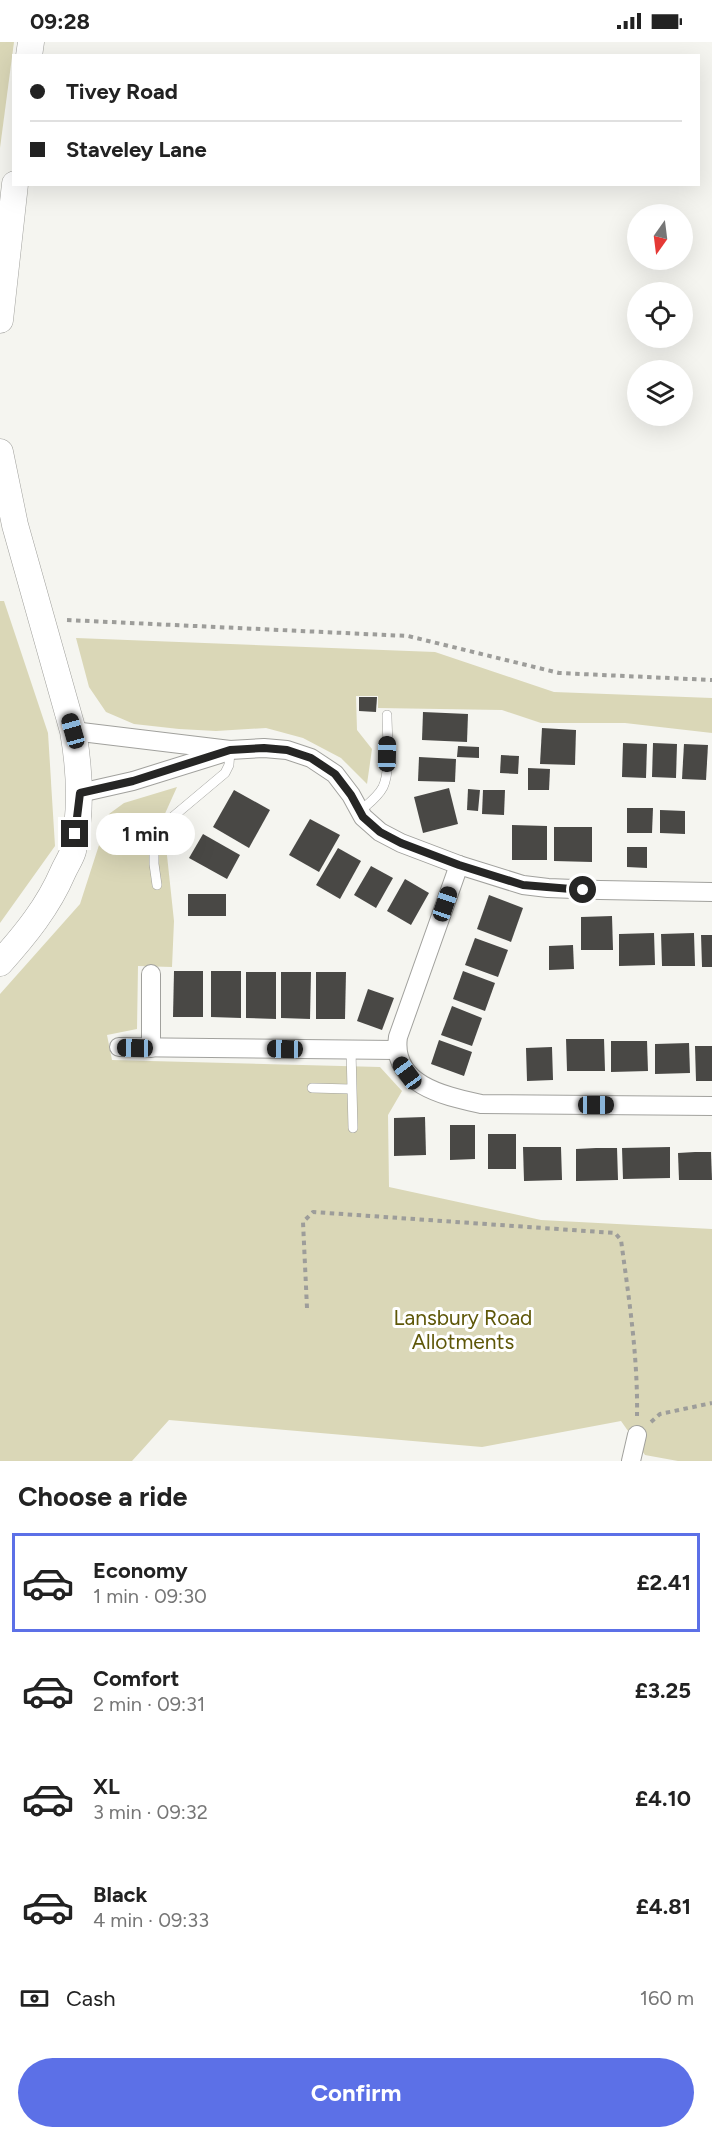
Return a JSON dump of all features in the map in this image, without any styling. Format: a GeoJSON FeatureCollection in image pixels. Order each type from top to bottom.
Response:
{"type":"FeatureCollection","features":[{"type":"Feature","properties":{"kind":"main road"},"geometry":{"type":"LineString","coordinates":[[0,320],[15,186]]}},
{"type":"Feature","properties":{"kind":"main road"},"geometry":{"type":"LineString","coordinates":[[0,452],[15,525],[73,731],[79,764],[80,793],[72,852],[53,895],[25,935],[0,963]]}},
{"type":"Feature","properties":{"kind":"street"},"geometry":{"type":"LineString","coordinates":[[73,731],[230,750],[264,748],[287,750],[311,758],[335,774],[351,795],[363,817],[380,832],[401,843],[459,865],[523,885],[548,888],[712,892]]}},
{"type":"Feature","properties":{"kind":"street"},"geometry":{"type":"LineString","coordinates":[[80,793],[133,781],[230,750]]}},
{"type":"Feature","properties":{"kind":"street"},"geometry":{"type":"LineString","coordinates":[[459,865],[398,1037],[396,1050],[399,1062],[407,1073],[424,1087],[481,1104],[712,1106]]}},
{"type":"Feature","properties":{"kind":"street"},"geometry":{"type":"LineString","coordinates":[[151,974],[151,1048]]}},
{"type":"Feature","properties":{"kind":"street"},"geometry":{"type":"LineString","coordinates":[[119,1047],[396,1050]]}},
{"type":"Feature","properties":{"kind":"street"},"geometry":{"type":"LineString","coordinates":[[631,1461],[637,1434]]}},
{"type":"Feature","properties":{"kind":"lane"},"geometry":{"type":"LineString","coordinates":[[360,811],[376,797],[383,786],[386,773],[387,715]]}},
{"type":"Feature","properties":{"kind":"lane"},"geometry":{"type":"LineString","coordinates":[[157,885],[154,836],[169,820],[225,773],[230,765],[230,750]]}},
{"type":"Feature","properties":{"kind":"lane"},"geometry":{"type":"LineString","coordinates":[[351,1050],[353,1128]]}},
{"type":"Feature","properties":{"kind":"lane"},"geometry":{"type":"LineString","coordinates":[[312,1088],[351,1089]]}},
{"type":"Feature","properties":{"kind":"path"},"geometry":{"type":"LineString","coordinates":[[40,619],[408,636],[559,673],[712,681]]}},
{"type":"Feature","properties":{"kind":"path"},"geometry":{"type":"LineString","coordinates":[[307,1308],[303,1222],[313,1212],[615,1233],[621,1240],[633,1328],[638,1383],[637,1434]]}},
{"type":"Feature","properties":{"kind":"path"},"geometry":{"type":"LineString","coordinates":[[637,1434],[660,1414],[712,1403]]}},
{"type":"Feature","properties":{"kind":"green space"},"geometry":{"type":"Polygon","coordinates":[[[0,42],[14,42],[12,54],[0,148],[0,42]]]}},
{"type":"Feature","properties":{"kind":"green space"},"geometry":{"type":"Polygon","coordinates":[[[0,601],[4,601],[48,733],[55,846],[0,923],[0,601]]]}},
{"type":"Feature","properties":{"kind":"green space"},"geometry":{"type":"Polygon","coordinates":[[[76,638],[435,652],[554,692],[712,698],[712,733],[625,723],[541,723],[502,710],[378,708],[378,696],[356,696],[357,730],[372,749],[367,784],[341,758],[303,738],[266,728],[216,731],[134,724],[106,712],[89,687],[76,638]]]}},
{"type":"Feature","properties":{"kind":"green space","name":"Lansbury Road Allotments"},"geometry":{"type":"Polygon","coordinates":[[[177,787],[163,818],[174,921],[172,967],[138,966],[137,1029],[107,1035],[112,1060],[380,1067],[402,1091],[388,1115],[389,1187],[541,1220],[712,1229],[712,1461],[678,1461],[645,1455],[621,1421],[482,1447],[169,1420],[132,1461],[0,1461],[0,994],[80,904],[109,814],[124,803],[177,787]]]}},
{"type":"Feature","properties":{"kind":"building"},"geometry":{"type":"Polygon","coordinates":[[[359,697],[377,697],[376,712],[359,711],[359,697]]]}},
{"type":"Feature","properties":{"kind":"building"},"geometry":{"type":"Polygon","coordinates":[[[423,712],[468,714],[467,742],[422,740],[423,712]]]}},
{"type":"Feature","properties":{"kind":"building"},"geometry":{"type":"Polygon","coordinates":[[[542,728],[576,730],[575,765],[540,764],[542,728]]]}},
{"type":"Feature","properties":{"kind":"building"},"geometry":{"type":"Polygon","coordinates":[[[623,743],[647,744],[646,778],[622,777],[623,743]]]}},
{"type":"Feature","properties":{"kind":"building"},"geometry":{"type":"Polygon","coordinates":[[[653,743],[677,744],[676,778],[652,777],[653,743]]]}},
{"type":"Feature","properties":{"kind":"building"},"geometry":{"type":"Polygon","coordinates":[[[684,744],[708,745],[706,780],[682,779],[684,744]]]}},
{"type":"Feature","properties":{"kind":"building"},"geometry":{"type":"Polygon","coordinates":[[[458,746],[479,747],[479,758],[457,757],[458,746]]]}},
{"type":"Feature","properties":{"kind":"building"},"geometry":{"type":"Polygon","coordinates":[[[501,755],[519,756],[518,774],[500,773],[501,755]]]}},
{"type":"Feature","properties":{"kind":"building"},"geometry":{"type":"Polygon","coordinates":[[[419,757],[456,759],[455,782],[418,781],[419,757]]]}},
{"type":"Feature","properties":{"kind":"building"},"geometry":{"type":"Polygon","coordinates":[[[528,768],[550,769],[549,790],[528,790],[528,768]]]}},
{"type":"Feature","properties":{"kind":"building"},"geometry":{"type":"Polygon","coordinates":[[[449,788],[458,824],[423,833],[414,797],[449,788]]]}},
{"type":"Feature","properties":{"kind":"building"},"geometry":{"type":"Polygon","coordinates":[[[468,789],[480,790],[478,811],[467,810],[468,789]]]}},
{"type":"Feature","properties":{"kind":"building"},"geometry":{"type":"Polygon","coordinates":[[[234,790],[270,810],[249,848],[213,827],[234,790]]]}},
{"type":"Feature","properties":{"kind":"building"},"geometry":{"type":"Polygon","coordinates":[[[483,790],[505,790],[504,815],[482,814],[483,790]]]}},
{"type":"Feature","properties":{"kind":"building"},"geometry":{"type":"Polygon","coordinates":[[[627,808],[653,808],[652,833],[627,833],[627,808]]]}},
{"type":"Feature","properties":{"kind":"building"},"geometry":{"type":"Polygon","coordinates":[[[660,810],[685,811],[685,834],[660,833],[660,810]]]}},
{"type":"Feature","properties":{"kind":"building"},"geometry":{"type":"Polygon","coordinates":[[[310,819],[340,835],[319,872],[289,855],[310,819]]]}},
{"type":"Feature","properties":{"kind":"building"},"geometry":{"type":"Polygon","coordinates":[[[512,825],[547,826],[547,860],[512,860],[512,825]]]}},
{"type":"Feature","properties":{"kind":"building"},"geometry":{"type":"Polygon","coordinates":[[[554,827],[592,827],[592,862],[554,861],[554,827]]]}},
{"type":"Feature","properties":{"kind":"building"},"geometry":{"type":"Polygon","coordinates":[[[203,834],[240,855],[227,879],[189,858],[203,834]]]}},
{"type":"Feature","properties":{"kind":"building"},"geometry":{"type":"Polygon","coordinates":[[[627,847],[647,847],[647,868],[627,867],[627,847]]]}},
{"type":"Feature","properties":{"kind":"building"},"geometry":{"type":"Polygon","coordinates":[[[338,848],[361,861],[340,899],[316,885],[338,848]]]}},
{"type":"Feature","properties":{"kind":"building"},"geometry":{"type":"Polygon","coordinates":[[[371,866],[393,878],[376,908],[354,895],[371,866]]]}},
{"type":"Feature","properties":{"kind":"building"},"geometry":{"type":"Polygon","coordinates":[[[405,879],[429,893],[411,925],[387,911],[405,879]]]}},
{"type":"Feature","properties":{"kind":"building"},"geometry":{"type":"Polygon","coordinates":[[[188,894],[226,894],[226,916],[188,916],[188,894]]]}},
{"type":"Feature","properties":{"kind":"building"},"geometry":{"type":"Polygon","coordinates":[[[489,895],[523,908],[511,942],[477,929],[489,895]]]}},
{"type":"Feature","properties":{"kind":"building"},"geometry":{"type":"Polygon","coordinates":[[[612,916],[613,950],[581,950],[581,917],[612,916]]]}},
{"type":"Feature","properties":{"kind":"building"},"geometry":{"type":"Polygon","coordinates":[[[654,933],[655,965],[619,966],[619,934],[654,933]]]}},
{"type":"Feature","properties":{"kind":"building"},"geometry":{"type":"Polygon","coordinates":[[[694,933],[695,966],[662,966],[661,934],[694,933]]]}},
{"type":"Feature","properties":{"kind":"building"},"geometry":{"type":"Polygon","coordinates":[[[701,935],[712,935],[712,967],[702,967],[701,935]]]}},
{"type":"Feature","properties":{"kind":"building"},"geometry":{"type":"Polygon","coordinates":[[[475,938],[508,950],[498,977],[465,965],[475,938]]]}},
{"type":"Feature","properties":{"kind":"building"},"geometry":{"type":"Polygon","coordinates":[[[573,945],[574,969],[549,970],[549,946],[573,945]]]}},
{"type":"Feature","properties":{"kind":"building"},"geometry":{"type":"Polygon","coordinates":[[[174,971],[203,971],[203,1017],[173,1017],[174,971]]]}},
{"type":"Feature","properties":{"kind":"building"},"geometry":{"type":"Polygon","coordinates":[[[211,971],[241,971],[241,1018],[211,1017],[211,971]]]}},
{"type":"Feature","properties":{"kind":"building"},"geometry":{"type":"Polygon","coordinates":[[[463,971],[495,983],[485,1011],[453,999],[463,971]]]}},
{"type":"Feature","properties":{"kind":"building"},"geometry":{"type":"Polygon","coordinates":[[[246,972],[276,972],[276,1019],[246,1018],[246,972]]]}},
{"type":"Feature","properties":{"kind":"building"},"geometry":{"type":"Polygon","coordinates":[[[281,972],[311,972],[310,1019],[281,1018],[281,972]]]}},
{"type":"Feature","properties":{"kind":"building"},"geometry":{"type":"Polygon","coordinates":[[[316,972],[346,972],[345,1019],[316,1019],[316,972]]]}},
{"type":"Feature","properties":{"kind":"building"},"geometry":{"type":"Polygon","coordinates":[[[368,989],[394,998],[382,1030],[357,1021],[368,989]]]}},
{"type":"Feature","properties":{"kind":"building"},"geometry":{"type":"Polygon","coordinates":[[[452,1006],[482,1018],[472,1046],[441,1035],[452,1006]]]}},
{"type":"Feature","properties":{"kind":"building"},"geometry":{"type":"Polygon","coordinates":[[[566,1039],[604,1039],[605,1071],[567,1071],[566,1039]]]}},
{"type":"Feature","properties":{"kind":"building"},"geometry":{"type":"Polygon","coordinates":[[[439,1040],[472,1052],[464,1076],[431,1064],[439,1040]]]}},
{"type":"Feature","properties":{"kind":"building"},"geometry":{"type":"Polygon","coordinates":[[[611,1041],[647,1041],[648,1071],[611,1072],[611,1041]]]}},
{"type":"Feature","properties":{"kind":"building"},"geometry":{"type":"Polygon","coordinates":[[[689,1043],[690,1073],[655,1074],[655,1044],[689,1043]]]}},
{"type":"Feature","properties":{"kind":"building"},"geometry":{"type":"Polygon","coordinates":[[[695,1046],[712,1046],[712,1081],[696,1081],[695,1046]]]}},
{"type":"Feature","properties":{"kind":"building"},"geometry":{"type":"Polygon","coordinates":[[[552,1047],[553,1080],[527,1081],[526,1048],[552,1047]]]}},
{"type":"Feature","properties":{"kind":"building"},"geometry":{"type":"Polygon","coordinates":[[[425,1117],[426,1155],[394,1156],[394,1118],[425,1117]]]}},
{"type":"Feature","properties":{"kind":"building"},"geometry":{"type":"Polygon","coordinates":[[[450,1125],[475,1125],[475,1159],[450,1160],[450,1125]]]}},
{"type":"Feature","properties":{"kind":"building"},"geometry":{"type":"Polygon","coordinates":[[[488,1134],[516,1134],[516,1169],[488,1169],[488,1134]]]}},
{"type":"Feature","properties":{"kind":"building"},"geometry":{"type":"Polygon","coordinates":[[[523,1147],[561,1147],[562,1180],[524,1181],[523,1147]]]}},
{"type":"Feature","properties":{"kind":"building"},"geometry":{"type":"Polygon","coordinates":[[[670,1147],[670,1178],[623,1179],[622,1148],[670,1147]]]}},
{"type":"Feature","properties":{"kind":"building"},"geometry":{"type":"Polygon","coordinates":[[[617,1148],[618,1180],[576,1181],[576,1149],[617,1148]]]}},
{"type":"Feature","properties":{"kind":"building"},"geometry":{"type":"Polygon","coordinates":[[[711,1152],[712,1180],[679,1180],[678,1153],[711,1152]]]}},
{"type":"Feature","properties":{"kind":"route"},"geometry":{"type":"LineString","coordinates":[[75,834],[80,793],[133,781],[230,750],[264,748],[287,750],[311,758],[335,774],[351,795],[363,817],[380,832],[401,843],[459,865],[523,885],[583,890]]}}]}
